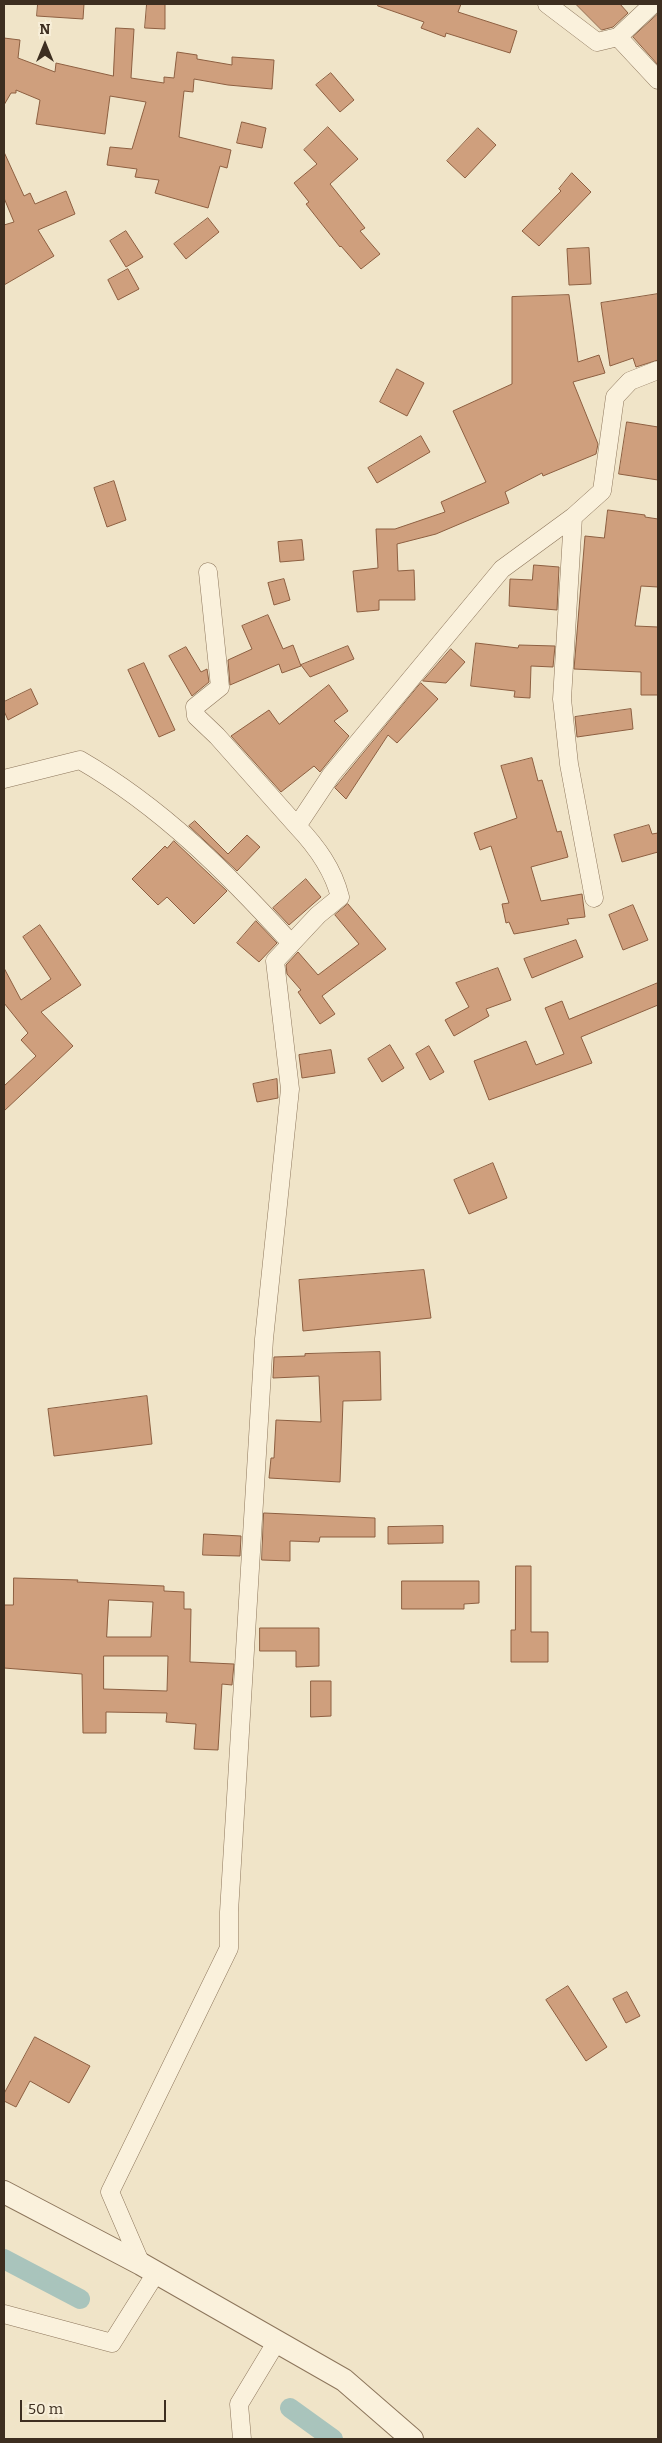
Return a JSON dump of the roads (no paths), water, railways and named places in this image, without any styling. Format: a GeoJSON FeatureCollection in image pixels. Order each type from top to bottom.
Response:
{"type":"FeatureCollection","features":[{"type":"Feature","properties":{"kind":"street"},"geometry":{"type":"LineString","coordinates":[[547,4],[597,42],[618,37],[653,4]]}},
{"type":"Feature","properties":{"kind":"street"},"geometry":{"type":"LineString","coordinates":[[618,37],[658,80]]}},
{"type":"Feature","properties":{"kind":"street"},"geometry":{"type":"LineString","coordinates":[[298,826],[331,775],[502,569],[574,517],[602,491],[615,397],[630,381],[658,370]]}},
{"type":"Feature","properties":{"kind":"street"},"geometry":{"type":"LineString","coordinates":[[574,517],[562,699],[569,764],[594,898]]}},
{"type":"Feature","properties":{"kind":"street"},"geometry":{"type":"LineString","coordinates":[[148,2268],[110,2192],[229,1948],[229,1912],[264,1339],[290,1089],[275,961],[290,942],[340,897],[335,877],[310,839],[217,736],[196,716],[195,707],[220,687],[208,572]]}},
{"type":"Feature","properties":{"kind":"street"},"geometry":{"type":"LineString","coordinates":[[4,779],[80,760],[118,782],[215,862],[290,942]]}},
{"type":"Feature","properties":{"kind":"street"},"geometry":{"type":"LineString","coordinates":[[4,2192],[148,2268],[344,2380],[412,2439]]}},
{"type":"Feature","properties":{"kind":"street"},"geometry":{"type":"LineString","coordinates":[[4,2314],[112,2343],[148,2268]]}},
{"type":"Feature","properties":{"kind":"street"},"geometry":{"type":"LineString","coordinates":[[242,2439],[239,2404],[277,2342]]}},
{"type":"Feature","properties":{"kind":"waterway"},"geometry":{"type":"LineString","coordinates":[[4,2259],[80,2299]]}},
{"type":"Feature","properties":{"kind":"waterway"},"geometry":{"type":"LineString","coordinates":[[290,2408],[333,2439]]}}]}
